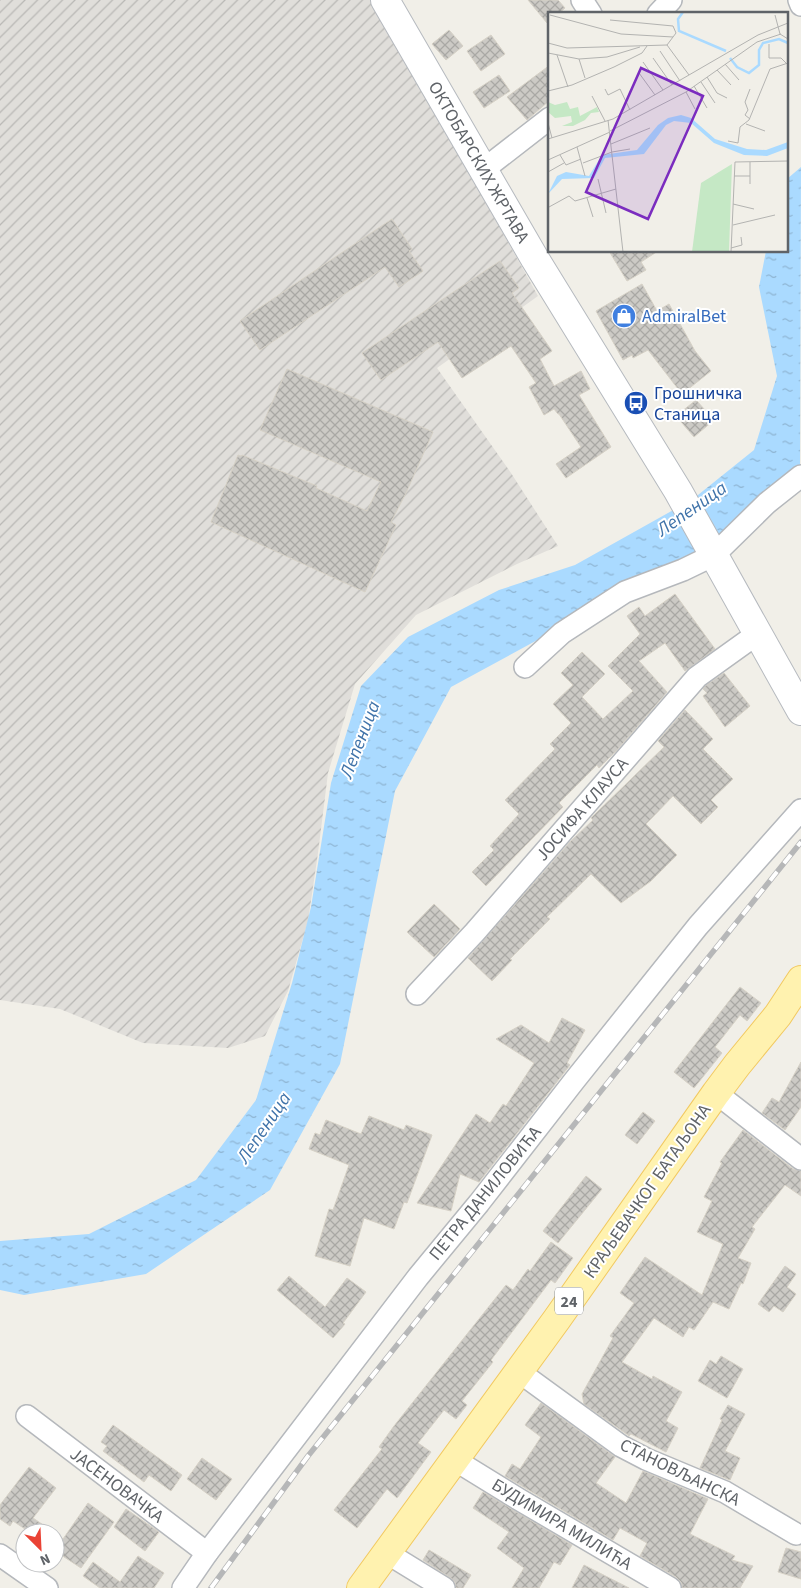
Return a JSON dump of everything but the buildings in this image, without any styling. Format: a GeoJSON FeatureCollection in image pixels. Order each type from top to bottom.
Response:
{"type":"FeatureCollection","features":[{"type":"Feature","properties":{"kind":"main road","name":"КРАЉЕВАЧКОГ БАТАЉОНА"},"geometry":{"type":"LineString","coordinates":[[361,1588],[557,1319],[716,1093],[778,1015],[801,980]]}},
{"type":"Feature","properties":{"kind":"main road","name":"КРАЉЕВАЧКОГ БАТАЉОНА"},"geometry":{"type":"LineString","coordinates":[[778,1015],[801,993]]}},
{"type":"Feature","properties":{"kind":"street","name":"ОКТОБАРСКИХ ЖРТАВА"},"geometry":{"type":"LineString","coordinates":[[385,0],[540,267],[678,491],[801,711]]}},
{"type":"Feature","properties":{"kind":"street"},"geometry":{"type":"LineString","coordinates":[[582,0],[590,12]]}},
{"type":"Feature","properties":{"kind":"street"},"geometry":{"type":"LineString","coordinates":[[660,12],[671,0]]}},
{"type":"Feature","properties":{"kind":"street"},"geometry":{"type":"LineString","coordinates":[[799,0],[801,5]]}},
{"type":"Feature","properties":{"kind":"street"},"geometry":{"type":"LineString","coordinates":[[483,170],[548,120]]}},
{"type":"Feature","properties":{"kind":"street"},"geometry":{"type":"LineString","coordinates":[[524,667],[562,633],[625,592],[683,570],[801,476]]}},
{"type":"Feature","properties":{"kind":"street","name":"ЈОСИФА КЛАУСА"},"geometry":{"type":"LineString","coordinates":[[417,994],[475,932],[697,677],[757,634]]}},
{"type":"Feature","properties":{"kind":"street","name":"ПЕТРА ДАНИЛОВИЋА"},"geometry":{"type":"LineString","coordinates":[[183,1588],[207,1553],[418,1277],[479,1203],[698,926],[801,810]]}},
{"type":"Feature","properties":{"kind":"street"},"geometry":{"type":"LineString","coordinates":[[716,1093],[801,1159]]}},
{"type":"Feature","properties":{"kind":"street","name":"СТАНОВЉАНСКА"},"geometry":{"type":"LineString","coordinates":[[518,1371],[621,1446],[646,1459],[725,1492],[796,1534]]}},
{"type":"Feature","properties":{"kind":"street","name":"ЈАСЕНОВАЧКА"},"geometry":{"type":"LineString","coordinates":[[26,1416],[207,1553]]}},
{"type":"Feature","properties":{"kind":"street","name":"БУДИМИРА МИЛИЋА"},"geometry":{"type":"LineString","coordinates":[[455,1460],[670,1588]]}},
{"type":"Feature","properties":{"kind":"street"},"geometry":{"type":"LineString","coordinates":[[387,1553],[444,1588]]}},
{"type":"Feature","properties":{"kind":"street"},"geometry":{"type":"LineString","coordinates":[[0,1555],[48,1588]]}},
{"type":"Feature","properties":{"kind":"shaded area"},"geometry":{"type":"Polygon","coordinates":[[[0,0],[373,0],[538,296],[437,368],[511,473],[558,546],[517,564],[416,615],[355,684],[328,773],[308,921],[288,991],[265,1036],[228,1048],[143,1043],[60,1009],[0,1000],[0,0]]]}},
{"type":"Feature","properties":{"kind":"water","name":"Лепеница"},"geometry":{"type":"Polygon","coordinates":[[[801,167],[800,467],[723,539],[451,687],[395,791],[340,1064],[270,1190],[146,1274],[24,1295],[0,1290],[0,1241],[89,1234],[196,1180],[256,1100],[292,983],[311,907],[331,783],[361,686],[408,637],[499,590],[575,565],[693,499],[754,450],[777,376],[759,287],[766,252],[788,252],[788,178],[801,167]]]}},
{"type":"Feature","properties":{"kind":"railway"},"geometry":{"type":"LineString","coordinates":[[211,1588],[308,1456],[801,842]]}},
{"type":"Feature","properties":{"kind":"place","name":"AdmiralBet"},"geometry":{"type":"Point","coordinates":[624,316]}},
{"type":"Feature","properties":{"kind":"place","name":"Грошничка Станица"},"geometry":{"type":"Point","coordinates":[636,403]}}]}
